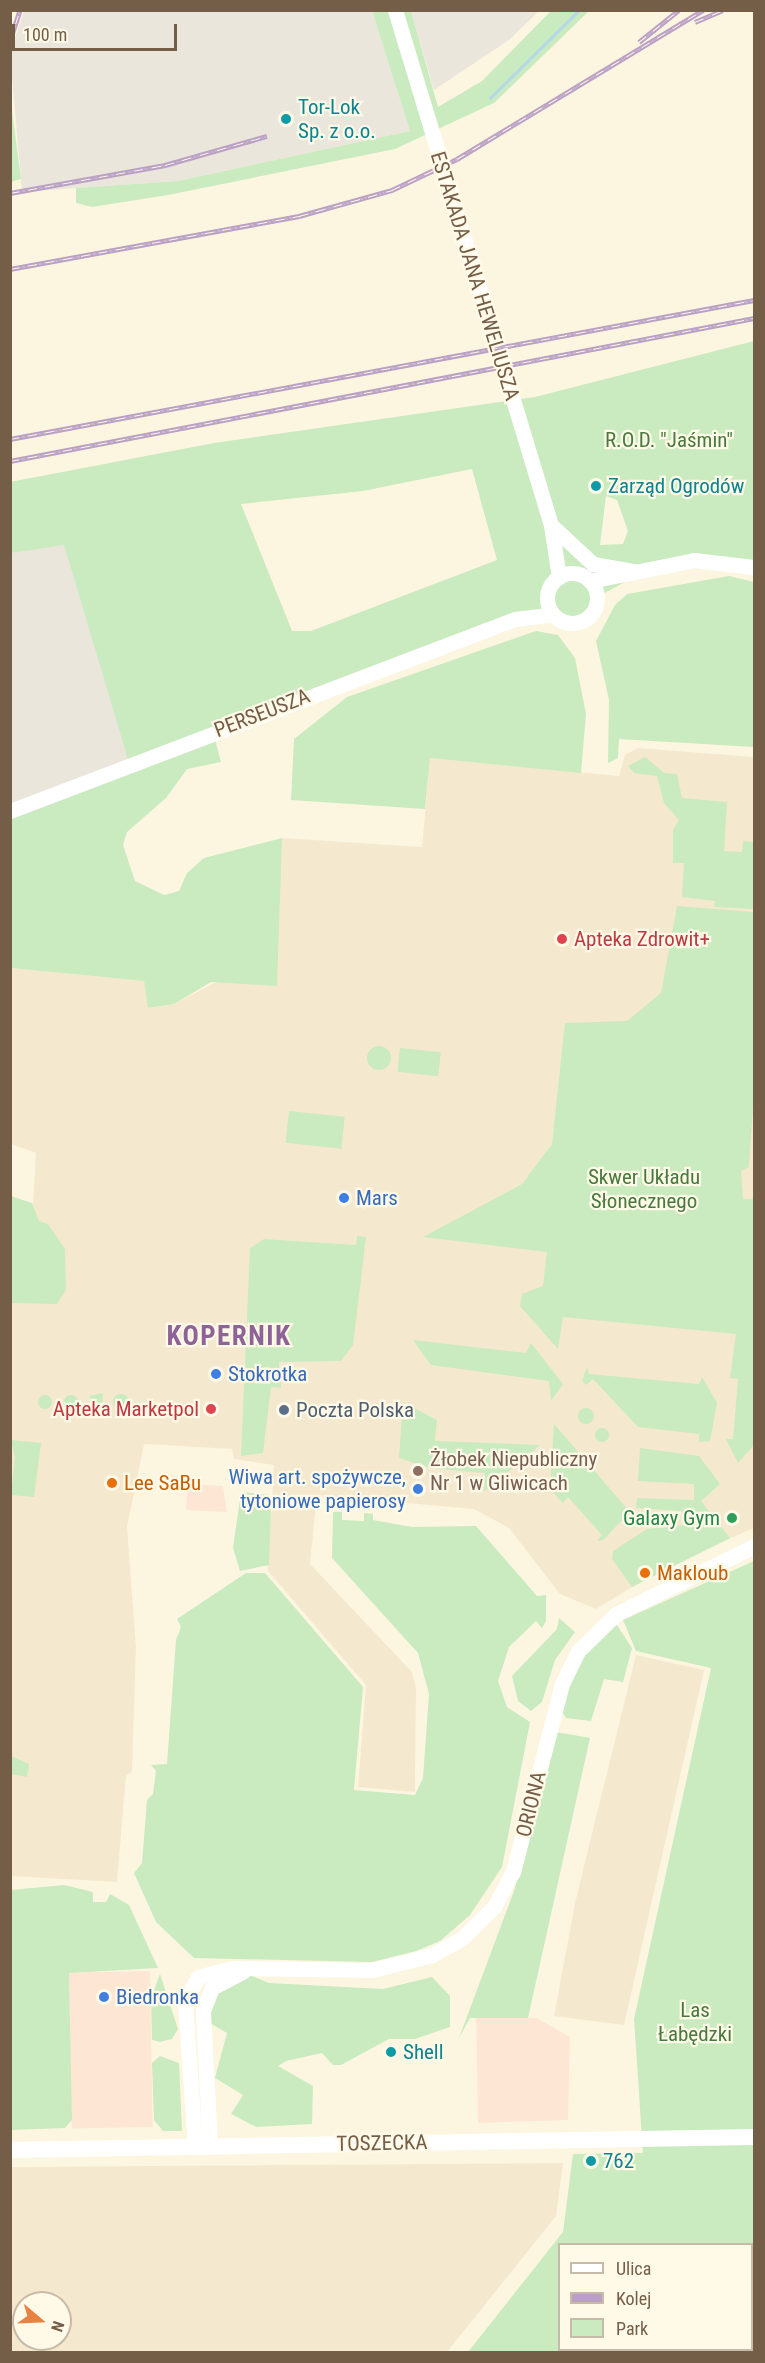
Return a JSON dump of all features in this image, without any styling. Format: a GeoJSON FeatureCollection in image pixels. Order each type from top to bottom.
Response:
{"type":"FeatureCollection","features":[{"type":"Feature","properties":{"kind":"main road","name":"TOSZECKA"},"geometry":{"type":"LineString","coordinates":[[10,2150],[754,2137]]}},
{"type":"Feature","properties":{"kind":"street","name":"ESTAKADA JANA HEWELIUSZA"},"geometry":{"type":"LineString","coordinates":[[395,10],[555,542]]}},
{"type":"Feature","properties":{"kind":"street"},"geometry":{"type":"LineString","coordinates":[[551,525],[593,564],[641,574]]}},
{"type":"Feature","properties":{"kind":"street"},"geometry":{"type":"LineString","coordinates":[[555,542],[559,577],[548,593],[553,614],[563,622],[579,623],[593,612],[598,599],[641,574]]}},
{"type":"Feature","properties":{"kind":"street"},"geometry":{"type":"LineString","coordinates":[[555,542],[576,573],[590,581],[598,599]]}},
{"type":"Feature","properties":{"kind":"street"},"geometry":{"type":"LineString","coordinates":[[590,581],[641,574],[705,560],[754,567]]}},
{"type":"Feature","properties":{"kind":"street"},"geometry":{"type":"LineString","coordinates":[[559,577],[576,573]]}},
{"type":"Feature","properties":{"kind":"street","name":"PERSEUSZA"},"geometry":{"type":"LineString","coordinates":[[515,619],[548,593]]}},
{"type":"Feature","properties":{"kind":"street","name":"PERSEUSZA"},"geometry":{"type":"LineString","coordinates":[[10,811],[515,619],[553,614]]}},
{"type":"Feature","properties":{"kind":"street","name":"ORIONA"},"geometry":{"type":"LineString","coordinates":[[206,1988],[213,1969],[391,1968],[432,1955],[468,1934],[494,1907],[513,1872],[562,1684],[578,1650],[616,1614],[754,1546]]}},
{"type":"Feature","properties":{"kind":"street"},"geometry":{"type":"LineString","coordinates":[[206,1988],[203,2040],[202,2146],[186,2045],[189,1990],[206,1988]]}},
{"type":"Feature","properties":{"kind":"street"},"geometry":{"type":"LineString","coordinates":[[186,2045],[203,2040]]}},
{"type":"Feature","properties":{"kind":"shaded area"},"geometry":{"type":"Polygon","coordinates":[[[24,11],[372,11],[410,131],[178,181],[22,192],[10,53],[24,11]]]}},
{"type":"Feature","properties":{"kind":"shaded area"},"geometry":{"type":"Polygon","coordinates":[[[411,11],[539,11],[509,40],[434,90],[411,11]]]}},
{"type":"Feature","properties":{"kind":"shaded area"},"geometry":{"type":"Polygon","coordinates":[[[64,544],[130,765],[11,807],[11,553],[64,544]]]}},
{"type":"Feature","properties":{"kind":"shaded area"},"geometry":{"type":"Polygon","coordinates":[[[638,748],[754,757],[754,1528],[665,1567],[596,1609],[560,1594],[509,1528],[474,1509],[317,1495],[310,1564],[412,1672],[416,1688],[415,1792],[358,1787],[366,1685],[268,1571],[274,1465],[234,1459],[232,1449],[144,1444],[127,1527],[136,1647],[132,1771],[126,1776],[117,1882],[11,1876],[10,1207],[33,1204],[36,1153],[11,1144],[11,968],[144,981],[149,1008],[174,1004],[220,980],[270,982],[282,838],[422,847],[430,758],[619,776],[625,755],[638,748]]]}},
{"type":"Feature","properties":{"kind":"shaded area"},"geometry":{"type":"Polygon","coordinates":[[[188,1484],[223,1486],[227,1512],[186,1510],[188,1484]]]}},
{"type":"Feature","properties":{"kind":"shaded area"},"geometry":{"type":"Polygon","coordinates":[[[636,1655],[704,1670],[624,2025],[554,2016],[575,1903],[636,1655]]]}},
{"type":"Feature","properties":{"kind":"shaded area"},"geometry":{"type":"Polygon","coordinates":[[[150,1971],[153,2127],[72,2128],[69,1972],[150,1971]]]}},
{"type":"Feature","properties":{"kind":"shaded area"},"geometry":{"type":"Polygon","coordinates":[[[476,2018],[537,2018],[570,2037],[568,2120],[478,2123],[476,2018]]]}},
{"type":"Feature","properties":{"kind":"shaded area"},"geometry":{"type":"Polygon","coordinates":[[[563,2163],[556,2216],[447,2352],[11,2352],[11,2167],[563,2163]]]}},
{"type":"Feature","properties":{"kind":"green space"},"geometry":{"type":"Polygon","coordinates":[[[372,11],[411,11],[438,107],[482,81],[551,11],[589,11],[494,103],[395,149],[168,195],[92,207],[76,203],[76,188],[178,181],[410,131],[372,11]]]}},
{"type":"Feature","properties":{"kind":"green space"},"geometry":{"type":"Polygon","coordinates":[[[10,95],[21,179],[11,182],[10,182],[10,95]]]}},
{"type":"Feature","properties":{"kind":"green space","name":"R.O.D. \"Jaśmin\""},"geometry":{"type":"Polygon","coordinates":[[[754,341],[754,567],[732,562],[636,576],[601,595],[593,613],[579,623],[563,622],[553,614],[213,732],[221,762],[187,769],[166,798],[127,832],[123,845],[135,881],[164,895],[179,891],[187,873],[204,858],[282,838],[277,986],[211,982],[174,1004],[148,1008],[144,981],[11,968],[11,812],[129,763],[64,545],[11,553],[10,482],[214,443],[535,397],[754,341]],[[472,469],[363,491],[241,504],[292,631],[311,631],[497,560],[472,469]],[[606,496],[600,545],[623,544],[628,531],[617,500],[606,496]]]}},
{"type":"Feature","properties":{"kind":"green space"},"geometry":{"type":"Polygon","coordinates":[[[729,576],[754,582],[754,747],[619,739],[618,758],[608,763],[609,700],[596,641],[615,605],[627,594],[729,576]]]}},
{"type":"Feature","properties":{"kind":"green space"},"geometry":{"type":"Polygon","coordinates":[[[536,631],[558,635],[575,658],[586,714],[581,773],[430,758],[425,809],[291,800],[294,739],[347,697],[536,631]]]}},
{"type":"Feature","properties":{"kind":"green space"},"geometry":{"type":"Polygon","coordinates":[[[645,757],[664,773],[677,774],[682,798],[727,802],[724,851],[742,852],[743,841],[754,842],[754,909],[714,907],[715,901],[682,897],[684,863],[673,863],[673,830],[679,820],[664,803],[657,776],[634,773],[628,766],[645,757]]]}},
{"type":"Feature","properties":{"kind":"green space","name":"Skwer Układu Słonecznego"},"geometry":{"type":"Polygon","coordinates":[[[677,906],[754,912],[754,1090],[749,1167],[741,1171],[743,1199],[754,1199],[754,1445],[738,1463],[726,1439],[733,1439],[738,1379],[730,1378],[736,1334],[563,1317],[558,1349],[520,1306],[522,1294],[543,1286],[547,1252],[423,1237],[522,1184],[552,1144],[565,1023],[627,1021],[661,993],[677,906]]]}},
{"type":"Feature","properties":{"kind":"green space"},"geometry":{"type":"Polygon","coordinates":[[[379,1046],[384,1047],[390,1053],[390,1063],[384,1069],[379,1070],[374,1069],[368,1063],[367,1058],[368,1053],[374,1047],[379,1046]]]}},
{"type":"Feature","properties":{"kind":"green space"},"geometry":{"type":"Polygon","coordinates":[[[400,1048],[441,1052],[438,1076],[397,1072],[400,1048]]]}},
{"type":"Feature","properties":{"kind":"green space"},"geometry":{"type":"Polygon","coordinates":[[[289,1111],[345,1117],[341,1149],[286,1143],[289,1111]]]}},
{"type":"Feature","properties":{"kind":"green space"},"geometry":{"type":"Polygon","coordinates":[[[11,1196],[32,1203],[39,1221],[48,1224],[65,1249],[66,1290],[57,1304],[11,1303],[11,1196]]]}},
{"type":"Feature","properties":{"kind":"green space"},"geometry":{"type":"Polygon","coordinates":[[[357,1236],[366,1237],[353,1345],[341,1361],[279,1362],[281,1388],[271,1387],[263,1453],[241,1456],[250,1248],[264,1239],[356,1245],[357,1236]]]}},
{"type":"Feature","properties":{"kind":"green space"},"geometry":{"type":"Polygon","coordinates":[[[413,1340],[526,1353],[531,1343],[563,1384],[551,1401],[549,1381],[431,1365],[413,1340]]]}},
{"type":"Feature","properties":{"kind":"green space"},"geometry":{"type":"Polygon","coordinates":[[[587,1367],[589,1374],[699,1384],[702,1377],[717,1403],[710,1441],[699,1442],[699,1434],[638,1427],[593,1379],[586,1385],[582,1381],[587,1367]]]}},
{"type":"Feature","properties":{"kind":"green space"},"geometry":{"type":"Polygon","coordinates":[[[103,1393],[102,1409],[90,1409],[90,1396],[103,1393]]]}},
{"type":"Feature","properties":{"kind":"green space"},"geometry":{"type":"Polygon","coordinates":[[[118,1394],[124,1394],[129,1402],[127,1408],[118,1410],[113,1405],[113,1399],[118,1394]]]}},
{"type":"Feature","properties":{"kind":"green space"},"geometry":{"type":"Polygon","coordinates":[[[42,1395],[48,1395],[52,1402],[48,1409],[42,1409],[38,1405],[38,1399],[42,1395]]]}},
{"type":"Feature","properties":{"kind":"green space"},"geometry":{"type":"Polygon","coordinates":[[[71,1395],[76,1397],[78,1402],[76,1407],[71,1409],[66,1407],[64,1402],[66,1397],[71,1395]]]}},
{"type":"Feature","properties":{"kind":"green space"},"geometry":{"type":"Polygon","coordinates":[[[403,1402],[437,1420],[435,1441],[540,1445],[484,1492],[485,1473],[430,1468],[399,1458],[403,1402]]]}},
{"type":"Feature","properties":{"kind":"green space"},"geometry":{"type":"Polygon","coordinates":[[[586,1408],[592,1410],[594,1416],[592,1422],[586,1424],[580,1422],[578,1416],[580,1410],[586,1408]]]}},
{"type":"Feature","properties":{"kind":"green space"},"geometry":{"type":"Polygon","coordinates":[[[554,1424],[630,1512],[603,1540],[597,1541],[602,1535],[568,1497],[563,1503],[550,1489],[554,1424]]]}},
{"type":"Feature","properties":{"kind":"green space"},"geometry":{"type":"Polygon","coordinates":[[[599,1428],[605,1428],[609,1435],[605,1442],[599,1442],[595,1438],[595,1432],[599,1428]]]}},
{"type":"Feature","properties":{"kind":"green space"},"geometry":{"type":"Polygon","coordinates":[[[11,1440],[41,1443],[34,1497],[11,1495],[15,1458],[11,1440]]]}},
{"type":"Feature","properties":{"kind":"green space"},"geometry":{"type":"Polygon","coordinates":[[[640,1448],[699,1456],[720,1484],[701,1501],[730,1538],[632,1587],[612,1559],[613,1551],[647,1529],[686,1525],[694,1512],[636,1508],[637,1498],[694,1500],[694,1484],[638,1481],[640,1448]]]}},
{"type":"Feature","properties":{"kind":"green space"},"geometry":{"type":"Polygon","coordinates":[[[241,1492],[269,1495],[271,1512],[269,1565],[240,1571],[233,1548],[241,1492]]]}},
{"type":"Feature","properties":{"kind":"green space"},"geometry":{"type":"Polygon","coordinates":[[[333,1512],[342,1512],[342,1520],[364,1521],[364,1513],[373,1514],[373,1520],[412,1527],[476,1526],[537,1596],[546,1595],[546,1621],[542,1628],[536,1621],[509,1647],[498,1681],[507,1707],[530,1722],[502,1867],[470,1915],[440,1941],[416,1951],[372,1962],[194,1958],[156,1922],[134,1873],[142,1863],[147,1800],[153,1794],[156,1771],[151,1765],[167,1764],[176,1640],[181,1627],[177,1619],[246,1573],[265,1573],[363,1687],[354,1790],[415,1795],[423,1778],[429,1694],[418,1653],[332,1558],[333,1512]]]}},
{"type":"Feature","properties":{"kind":"green space","name":"Las Łabędzki"},"geometry":{"type":"Polygon","coordinates":[[[754,1561],[754,2352],[468,2352],[563,2232],[573,2154],[643,2153],[634,2019],[711,1668],[636,1651],[623,1620],[754,1561]]]}},
{"type":"Feature","properties":{"kind":"green space"},"geometry":{"type":"Polygon","coordinates":[[[559,1618],[575,1632],[555,1660],[542,1702],[531,1711],[518,1701],[512,1676],[557,1629],[559,1618]]]}},
{"type":"Feature","properties":{"kind":"green space"},"geometry":{"type":"Polygon","coordinates":[[[615,1622],[632,1648],[623,1682],[604,1679],[591,1721],[566,1718],[561,1710],[567,1687],[584,1653],[615,1622]]]}},
{"type":"Feature","properties":{"kind":"green space"},"geometry":{"type":"Polygon","coordinates":[[[556,1732],[590,1738],[528,2018],[470,2018],[459,2038],[514,1891],[556,1732]]]}},
{"type":"Feature","properties":{"kind":"green space"},"geometry":{"type":"Polygon","coordinates":[[[11,1756],[29,1764],[27,1777],[11,1774],[11,1756]]]}},
{"type":"Feature","properties":{"kind":"green space"},"geometry":{"type":"Polygon","coordinates":[[[64,1885],[93,1892],[93,1902],[106,1902],[110,1894],[129,1905],[158,1968],[69,1973],[72,2120],[65,2128],[11,2130],[11,1890],[64,1885]]]}},
{"type":"Feature","properties":{"kind":"green space"},"geometry":{"type":"Polygon","coordinates":[[[160,1974],[178,2029],[172,2039],[160,2042],[152,2040],[151,1998],[160,1974]]]}},
{"type":"Feature","properties":{"kind":"green space"},"geometry":{"type":"Polygon","coordinates":[[[250,1975],[269,1983],[383,1989],[432,1977],[450,1996],[450,2027],[415,2039],[389,2039],[341,2065],[333,2065],[322,2053],[286,2061],[278,2066],[313,2086],[312,2124],[256,2127],[231,2114],[243,2095],[215,2078],[227,2033],[208,2022],[212,1995],[250,1975]]]}},
{"type":"Feature","properties":{"kind":"green space"},"geometry":{"type":"Polygon","coordinates":[[[160,2056],[179,2063],[182,2131],[163,2131],[154,2120],[152,2063],[160,2056]]]}},
{"type":"Feature","properties":{"kind":"waterway"},"geometry":{"type":"LineString","coordinates":[[490,98],[579,10]]}},
{"type":"Feature","properties":{"kind":"railway"},"geometry":{"type":"LineString","coordinates":[[10,41],[20,10]]}},
{"type":"Feature","properties":{"kind":"railway"},"geometry":{"type":"LineString","coordinates":[[639,42],[679,10]]}},
{"type":"Feature","properties":{"kind":"railway"},"geometry":{"type":"LineString","coordinates":[[10,269],[299,216],[392,190],[457,159],[703,10]]}},
{"type":"Feature","properties":{"kind":"railway"},"geometry":{"type":"LineString","coordinates":[[695,22],[723,10]]}},
{"type":"Feature","properties":{"kind":"railway"},"geometry":{"type":"LineString","coordinates":[[10,193],[165,165],[267,136]]}},
{"type":"Feature","properties":{"kind":"railway"},"geometry":{"type":"LineString","coordinates":[[10,439],[754,300]]}},
{"type":"Feature","properties":{"kind":"railway"},"geometry":{"type":"LineString","coordinates":[[10,461],[754,318]]}},
{"type":"Feature","properties":{"kind":"place","name":"Tor-Lok Sp. z o.o."},"geometry":{"type":"Point","coordinates":[286,119]}},
{"type":"Feature","properties":{"kind":"place","name":"Zarząd Ogrodów"},"geometry":{"type":"Point","coordinates":[596,486]}},
{"type":"Feature","properties":{"kind":"place","name":"Apteka Zdrowit+"},"geometry":{"type":"Point","coordinates":[562,939]}},
{"type":"Feature","properties":{"kind":"place","name":"Mars"},"geometry":{"type":"Point","coordinates":[344,1198]}},
{"type":"Feature","properties":{"kind":"place","name":"Stokrotka"},"geometry":{"type":"Point","coordinates":[216,1374]}},
{"type":"Feature","properties":{"kind":"place","name":"Apteka Marketpol"},"geometry":{"type":"Point","coordinates":[211,1409]}},
{"type":"Feature","properties":{"kind":"place","name":"Poczta Polska"},"geometry":{"type":"Point","coordinates":[284,1410]}},
{"type":"Feature","properties":{"kind":"place","name":"Żłobek Niepubliczny Nr 1 w Gliwicach"},"geometry":{"type":"Point","coordinates":[418,1471]}},
{"type":"Feature","properties":{"kind":"place","name":"Lee SaBu"},"geometry":{"type":"Point","coordinates":[112,1483]}},
{"type":"Feature","properties":{"kind":"place","name":"Wiwa art. spożywcze, tytoniowe papierosy"},"geometry":{"type":"Point","coordinates":[418,1489]}},
{"type":"Feature","properties":{"kind":"place","name":"Galaxy Gym"},"geometry":{"type":"Point","coordinates":[732,1518]}},
{"type":"Feature","properties":{"kind":"place","name":"Makloub"},"geometry":{"type":"Point","coordinates":[645,1573]}},
{"type":"Feature","properties":{"kind":"place","name":"Biedronka"},"geometry":{"type":"Point","coordinates":[104,1997]}},
{"type":"Feature","properties":{"kind":"place","name":"Shell"},"geometry":{"type":"Point","coordinates":[391,2052]}},
{"type":"Feature","properties":{"kind":"place","name":"762"},"geometry":{"type":"Point","coordinates":[591,2161]}},
{"type":"Feature","properties":{"kind":"district","name":"KOPERNIK"},"geometry":{"type":"Point","coordinates":[229,1337]}}]}
